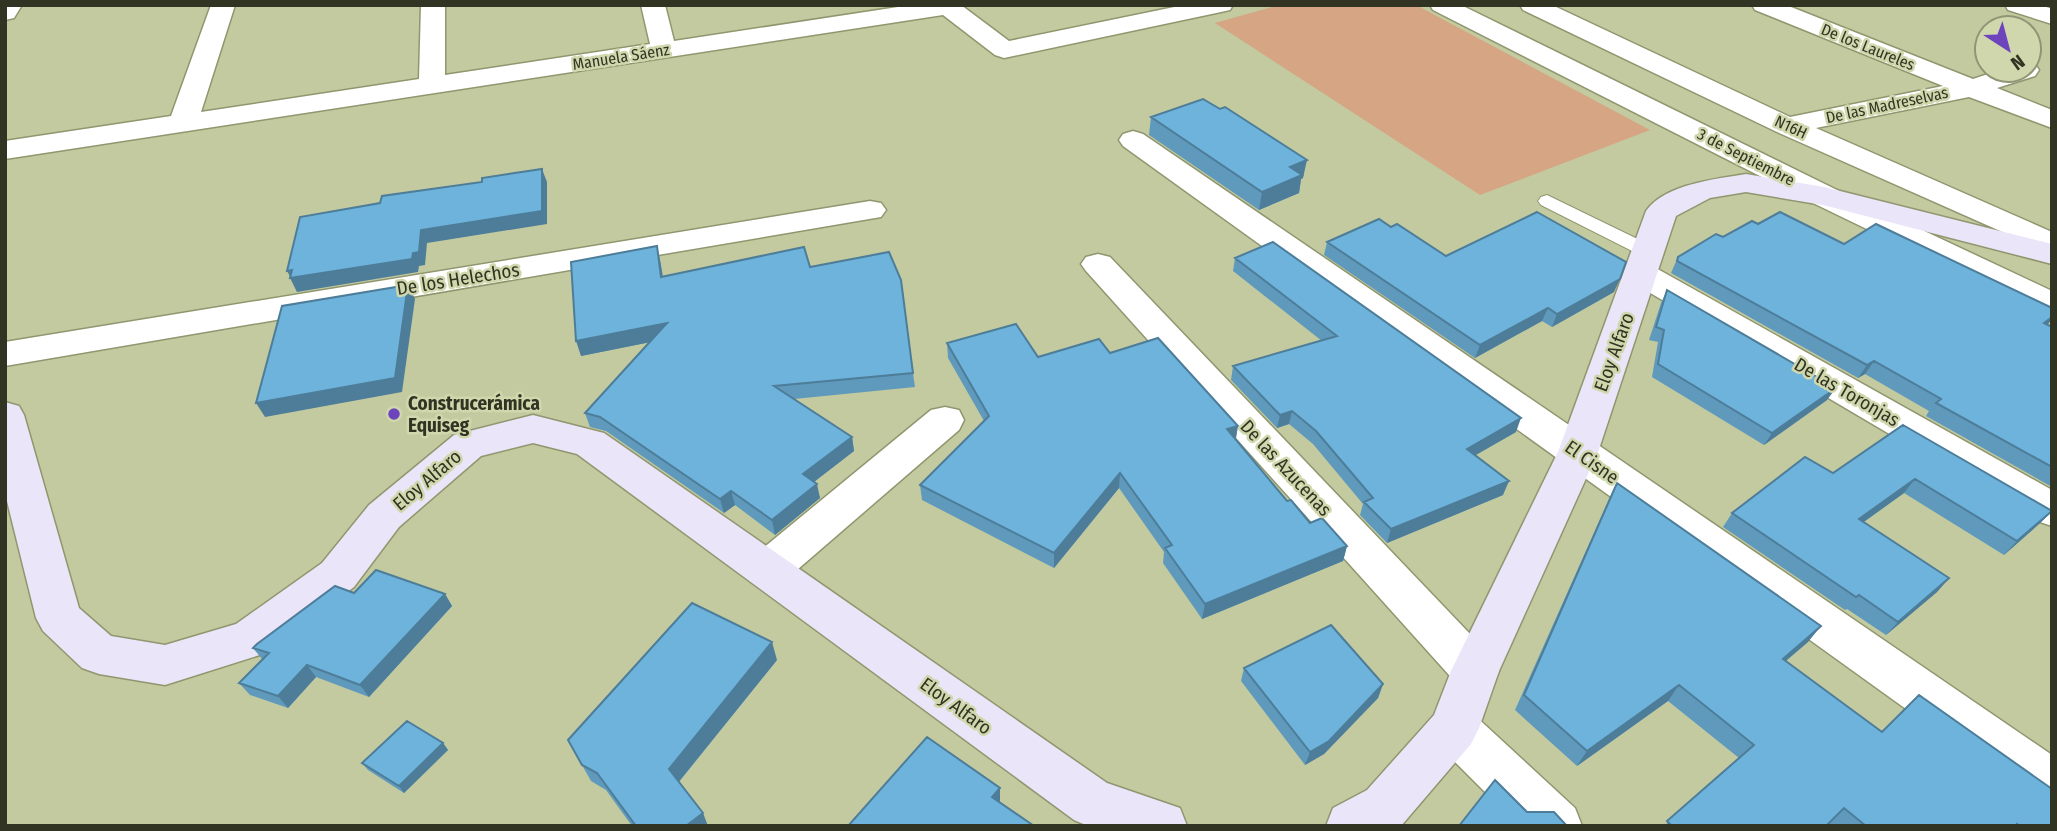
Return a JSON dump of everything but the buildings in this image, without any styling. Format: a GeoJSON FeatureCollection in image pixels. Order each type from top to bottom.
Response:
{"type":"FeatureCollection","features":[{"type":"Feature","properties":{"kind":"street"},"geometry":{"type":"LineString","coordinates":[[5,13],[10,5]]}},
{"type":"Feature","properties":{"kind":"street"},"geometry":{"type":"LineString","coordinates":[[183,123],[223,5]]}},
{"type":"Feature","properties":{"kind":"street"},"geometry":{"type":"LineString","coordinates":[[432,86],[433,5]]}},
{"type":"Feature","properties":{"kind":"street"},"geometry":{"type":"LineString","coordinates":[[653,5],[664,51]]}},
{"type":"Feature","properties":{"kind":"street","name":"Manuela Sáenz"},"geometry":{"type":"LineString","coordinates":[[5,150],[947,6],[1004,50],[1179,9],[1222,5]]}},
{"type":"Feature","properties":{"kind":"street","name":"3 de Septiembre"},"geometry":{"type":"LineString","coordinates":[[1442,5],[1824,196],[2052,305]]}},
{"type":"Feature","properties":{"kind":"street","name":"N16H"},"geometry":{"type":"LineString","coordinates":[[1532,5],[1787,126],[2052,244]]}},
{"type":"Feature","properties":{"kind":"street","name":"De los Laureles"},"geometry":{"type":"LineString","coordinates":[[1764,5],[2052,120]]}},
{"type":"Feature","properties":{"kind":"street"},"geometry":{"type":"LineString","coordinates":[[2017,5],[2052,17]]}},
{"type":"Feature","properties":{"kind":"street","name":"De las Madreselvas"},"geometry":{"type":"LineString","coordinates":[[1787,126],[1984,84]]}},
{"type":"Feature","properties":{"kind":"street","name":"El Cisne"},"geometry":{"type":"LineString","coordinates":[[1133,140],[2052,784]]}},
{"type":"Feature","properties":{"kind":"street","name":"Eloy Alfaro"},"geometry":{"type":"LineString","coordinates":[[1352,826],[1385,807],[1454,728],[1475,671],[1578,452],[1662,211],[1702,190],[1746,183],[1824,196],[2052,254]]}},
{"type":"Feature","properties":{"kind":"street","name":"De los Helechos"},"geometry":{"type":"LineString","coordinates":[[5,354],[870,210]]}},
{"type":"Feature","properties":{"kind":"street","name":"De las Toronjas"},"geometry":{"type":"LineString","coordinates":[[1645,263],[2052,510]]}},
{"type":"Feature","properties":{"kind":"street","name":"De las Azucenas"},"geometry":{"type":"LineString","coordinates":[[1098,264],[1475,671]]}},
{"type":"Feature","properties":{"kind":"street","name":"Eloy Alfaro"},"geometry":{"type":"LineString","coordinates":[[5,415],[59,618],[99,654],[165,665],[250,639],[338,575],[384,516],[468,445],[533,429],[590,443],[1092,803],[1161,826]]}},
{"type":"Feature","properties":{"kind":"street"},"geometry":{"type":"LineString","coordinates":[[767,570],[945,419]]}},
{"type":"Feature","properties":{"kind":"street"},"geometry":{"type":"LineString","coordinates":[[1454,728],[1556,826]]}},
{"type":"Feature","properties":{"kind":"lane","name":"De las Toronjas"},"geometry":{"type":"LineString","coordinates":[[1547,201],[1645,263]]}},
{"type":"Feature","properties":{"kind":"shaded area"},"geometry":{"type":"Polygon","coordinates":[[[1279,5],[1416,5],[1650,130],[1480,195],[1215,23],[1279,5]]]}},
{"type":"Feature","properties":{"kind":"place","name":"Construcerámica Equiseg"},"geometry":{"type":"Point","coordinates":[394,414]}}]}
